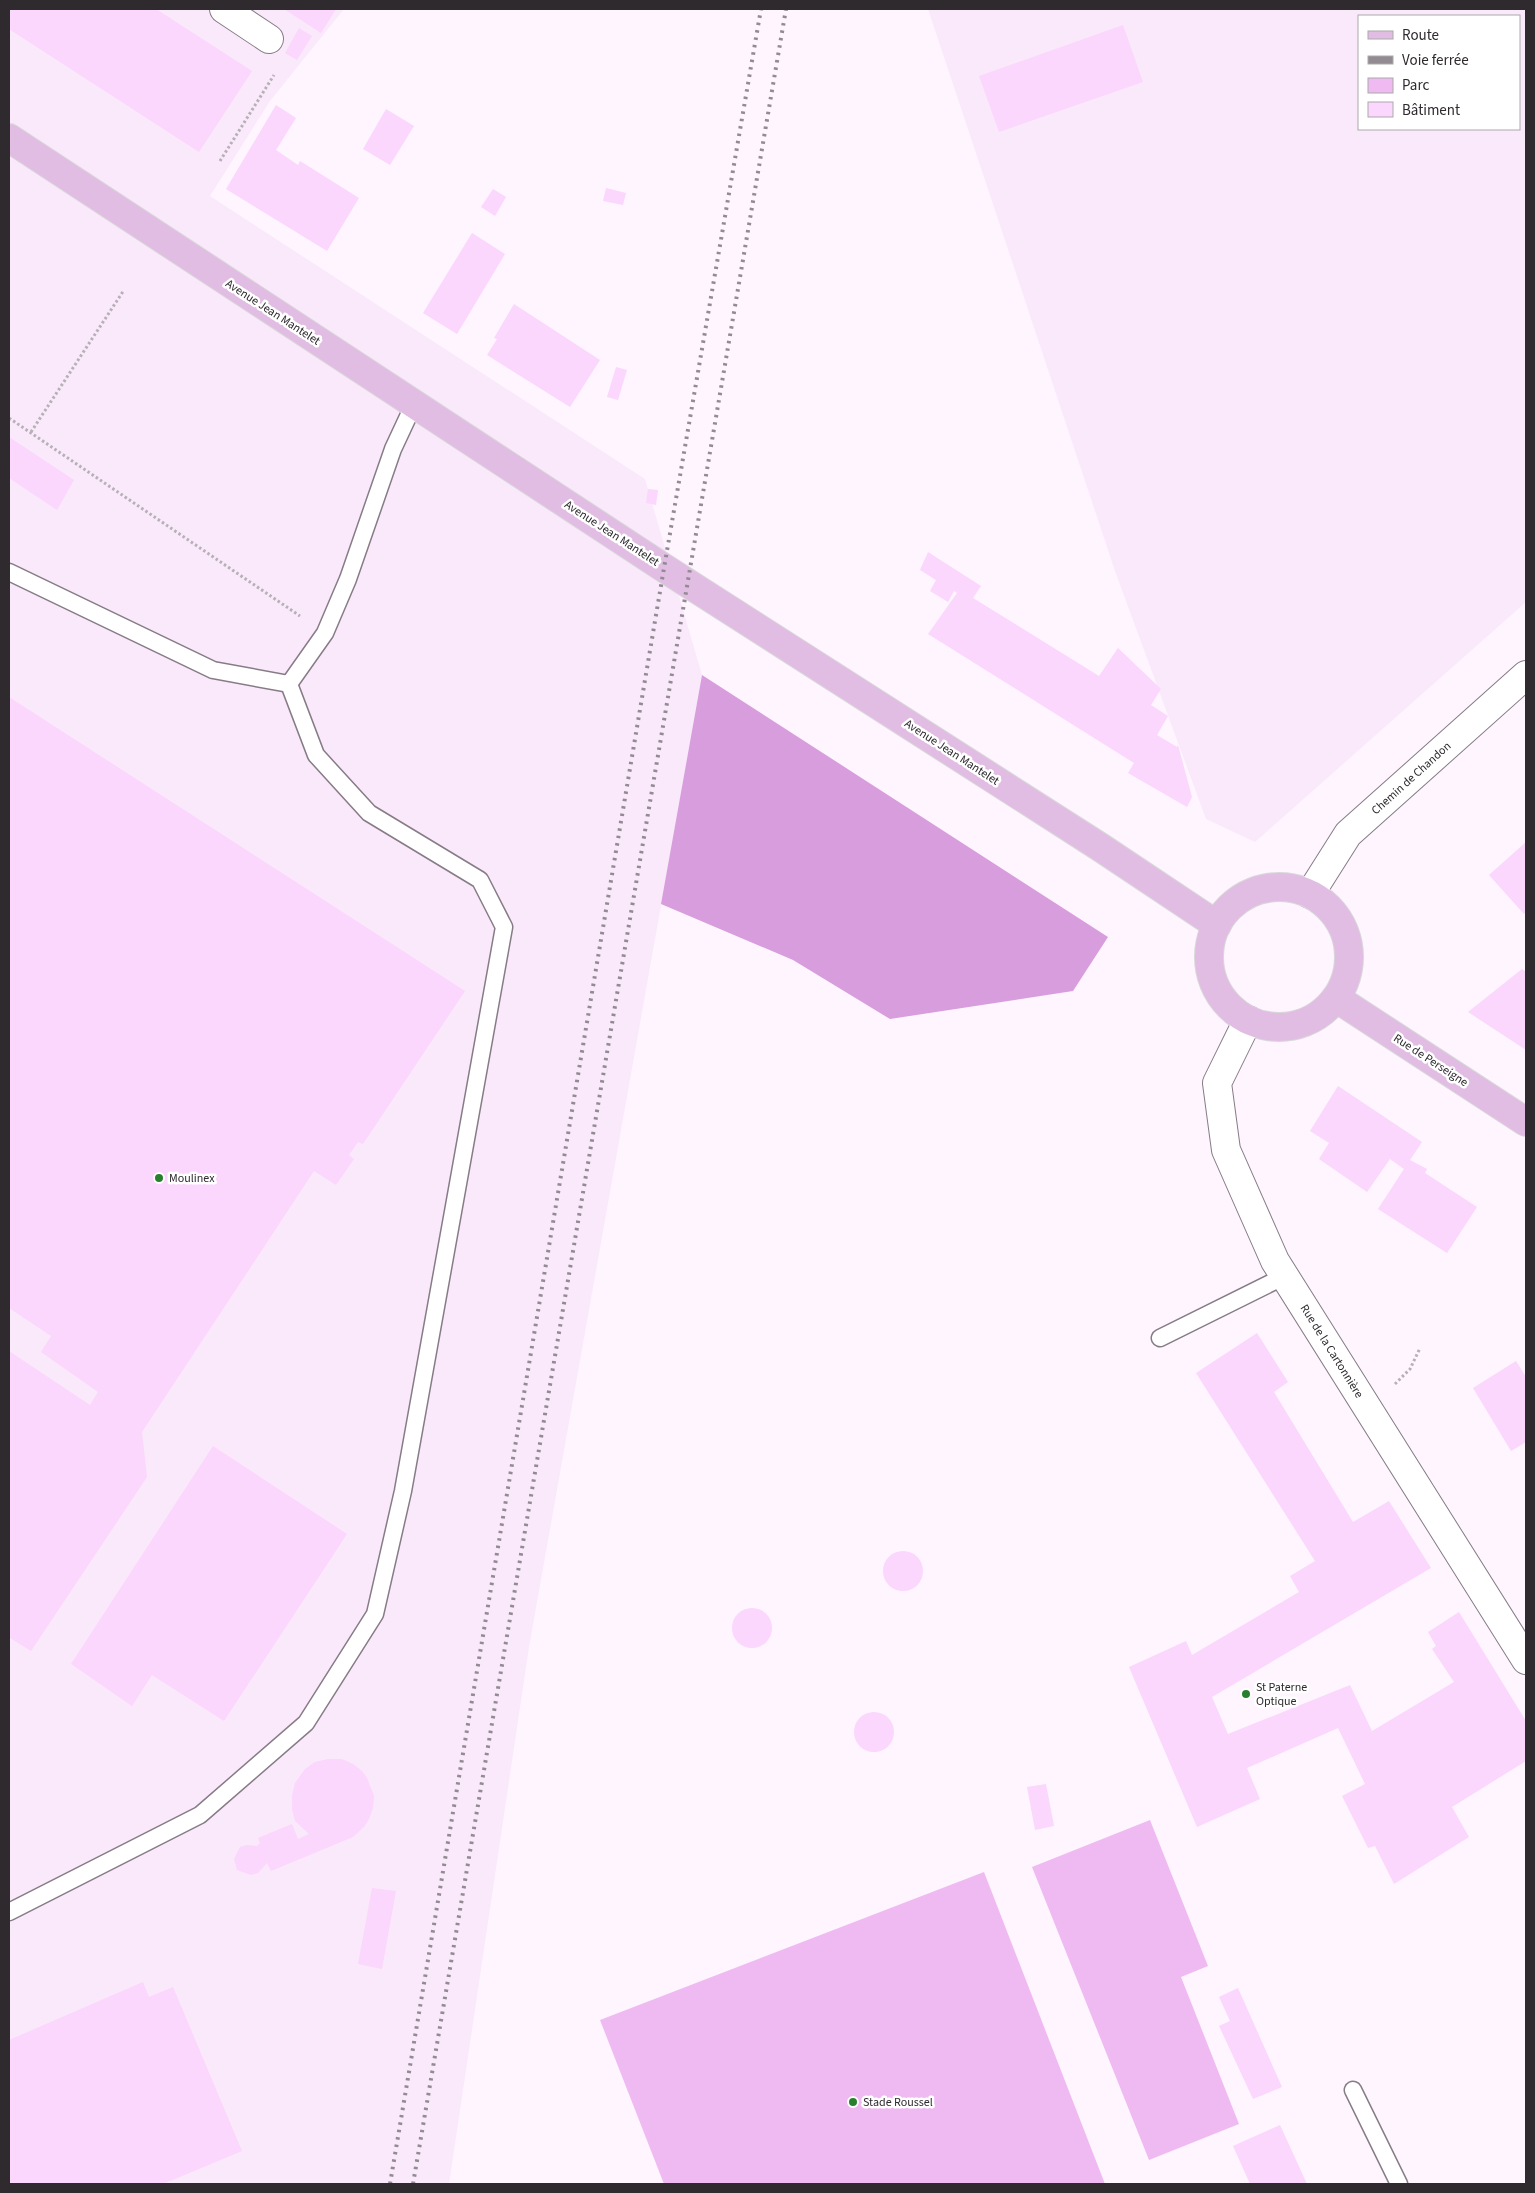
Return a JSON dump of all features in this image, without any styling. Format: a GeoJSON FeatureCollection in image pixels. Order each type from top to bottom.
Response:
{"type":"FeatureCollection","features":[{"type":"Feature","properties":{"kind":"main road","name":"Avenue Jean Mantelet"},"geometry":{"type":"LineString","coordinates":[[9,138],[414,404],[1217,925]]}},
{"type":"Feature","properties":{"kind":"main road"},"geometry":{"type":"LineString","coordinates":[[1289,888],[1310,894],[1330,908],[1344,929],[1350,952],[1347,977],[1336,998],[1318,1015],[1296,1025],[1271,1026],[1248,1020],[1230,1007],[1217,989],[1212,975],[1210,968],[1210,946],[1217,925],[1230,907],[1247,895],[1261,890],[1289,888]]}},
{"type":"Feature","properties":{"kind":"main road","name":"Rue de Perseigne"},"geometry":{"type":"LineString","coordinates":[[1336,998],[1526,1122]]}},
{"type":"Feature","properties":{"kind":"street"},"geometry":{"type":"LineString","coordinates":[[224,9],[269,39]]}},
{"type":"Feature","properties":{"kind":"street","name":"Chemin de Chandon"},"geometry":{"type":"LineString","coordinates":[[1310,894],[1348,834],[1526,675]]}},
{"type":"Feature","properties":{"kind":"street","name":"Rue de la Cartonnière"},"geometry":{"type":"LineString","coordinates":[[1248,1020],[1216,1083],[1226,1150],[1275,1261],[1526,1660]]}},
{"type":"Feature","properties":{"kind":"lane"},"geometry":{"type":"LineString","coordinates":[[289,684],[325,633],[348,579],[393,449],[414,404]]}},
{"type":"Feature","properties":{"kind":"lane"},"geometry":{"type":"LineString","coordinates":[[9,572],[213,670],[289,684]]}},
{"type":"Feature","properties":{"kind":"lane"},"geometry":{"type":"LineString","coordinates":[[9,1912],[200,1815],[306,1723],[376,1614],[403,1491],[504,927],[480,880],[369,813],[316,755],[289,684]]}},
{"type":"Feature","properties":{"kind":"lane"},"geometry":{"type":"LineString","coordinates":[[1160,1338],[1285,1276]]}},
{"type":"Feature","properties":{"kind":"lane"},"geometry":{"type":"LineString","coordinates":[[1353,2090],[1398,2184]]}},
{"type":"Feature","properties":{"kind":"path"},"geometry":{"type":"LineString","coordinates":[[220,161],[274,76],[269,39]]}},
{"type":"Feature","properties":{"kind":"path"},"geometry":{"type":"LineString","coordinates":[[31,432],[124,290]]}},
{"type":"Feature","properties":{"kind":"path"},"geometry":{"type":"LineString","coordinates":[[9,418],[325,633]]}},
{"type":"Feature","properties":{"kind":"path"},"geometry":{"type":"LineString","coordinates":[[1364,1402],[1396,1384],[1410,1369],[1420,1348]]}},
{"type":"Feature","properties":{"kind":"shaded area"},"geometry":{"type":"Polygon","coordinates":[[[9,9],[344,9],[270,101],[210,196],[645,479],[702,675],[529,1647],[449,2184],[9,2184],[9,9]]]}},
{"type":"Feature","properties":{"kind":"shaded area"},"geometry":{"type":"Polygon","coordinates":[[[928,9],[1526,9],[1526,602],[1255,842],[1206,819],[1115,571],[928,9]]]}},
{"type":"Feature","properties":{"kind":"shaded area"},"geometry":{"type":"Polygon","coordinates":[[[702,675],[1108,937],[1073,991],[890,1019],[793,960],[661,904],[702,675]]]}},
{"type":"Feature","properties":{"kind":"green space"},"geometry":{"type":"Polygon","coordinates":[[[1150,1820],[1208,1966],[1181,1977],[1239,2124],[1149,2160],[1032,1867],[1150,1820]]]}},
{"type":"Feature","properties":{"kind":"green space","name":"Stade Roussel"},"geometry":{"type":"Polygon","coordinates":[[[984,1872],[1105,2184],[664,2184],[600,2020],[984,1872]]]}},
{"type":"Feature","properties":{"kind":"building"},"geometry":{"type":"Polygon","coordinates":[[[9,9],[156,9],[252,71],[199,152],[9,29],[9,9]]]}},
{"type":"Feature","properties":{"kind":"building"},"geometry":{"type":"Polygon","coordinates":[[[284,9],[336,9],[321,33],[284,9]]]}},
{"type":"Feature","properties":{"kind":"building"},"geometry":{"type":"Polygon","coordinates":[[[1123,25],[1143,82],[999,132],[979,76],[1123,25]]]}},
{"type":"Feature","properties":{"kind":"building"},"geometry":{"type":"Polygon","coordinates":[[[299,28],[312,36],[297,60],[285,53],[299,28]]]}},
{"type":"Feature","properties":{"kind":"building"},"geometry":{"type":"Polygon","coordinates":[[[276,105],[296,118],[276,150],[298,165],[300,161],[359,198],[327,251],[226,189],[276,105]]]}},
{"type":"Feature","properties":{"kind":"building"},"geometry":{"type":"Polygon","coordinates":[[[386,109],[414,126],[390,165],[363,149],[386,109]]]}},
{"type":"Feature","properties":{"kind":"building"},"geometry":{"type":"Polygon","coordinates":[[[606,188],[626,193],[623,205],[603,201],[606,188]]]}},
{"type":"Feature","properties":{"kind":"building"},"geometry":{"type":"Polygon","coordinates":[[[493,189],[506,197],[495,216],[481,207],[493,189]]]}},
{"type":"Feature","properties":{"kind":"building"},"geometry":{"type":"Polygon","coordinates":[[[472,233],[505,254],[457,334],[423,313],[472,233]]]}},
{"type":"Feature","properties":{"kind":"building"},"geometry":{"type":"Polygon","coordinates":[[[514,304],[600,360],[570,407],[487,355],[497,339],[494,338],[514,304]]]}},
{"type":"Feature","properties":{"kind":"building"},"geometry":{"type":"Polygon","coordinates":[[[616,367],[627,370],[618,400],[607,397],[616,367]]]}},
{"type":"Feature","properties":{"kind":"building"},"geometry":{"type":"Polygon","coordinates":[[[9,437],[74,480],[57,510],[9,478],[9,437]]]}},
{"type":"Feature","properties":{"kind":"building"},"geometry":{"type":"Polygon","coordinates":[[[648,489],[658,490],[656,505],[646,503],[648,489]]]}},
{"type":"Feature","properties":{"kind":"building"},"geometry":{"type":"Polygon","coordinates":[[[928,552],[981,586],[973,598],[1099,676],[1118,648],[1161,689],[1151,705],[1168,716],[1157,735],[1177,747],[1178,745],[1192,797],[1187,807],[1128,773],[1134,763],[928,634],[957,593],[954,591],[948,602],[930,591],[936,580],[920,570],[928,552]]]}},
{"type":"Feature","properties":{"kind":"building","name":"Moulinex"},"geometry":{"type":"Polygon","coordinates":[[[9,697],[465,991],[363,1144],[358,1142],[349,1155],[354,1159],[336,1185],[314,1171],[142,1432],[147,1477],[31,1651],[10,1638],[9,1640],[9,1351],[90,1405],[98,1392],[41,1352],[51,1336],[9,1308],[9,697]]]}},
{"type":"Feature","properties":{"kind":"building"},"geometry":{"type":"Polygon","coordinates":[[[1526,842],[1526,912],[1524,914],[1489,875],[1526,842]]]}},
{"type":"Feature","properties":{"kind":"building"},"geometry":{"type":"Polygon","coordinates":[[[1522,969],[1526,972],[1526,1050],[1468,1012],[1522,969]]]}},
{"type":"Feature","properties":{"kind":"building"},"geometry":{"type":"Polygon","coordinates":[[[1338,1086],[1422,1142],[1410,1160],[1427,1169],[1425,1173],[1477,1207],[1447,1253],[1378,1209],[1404,1169],[1390,1159],[1367,1192],[1319,1159],[1329,1143],[1310,1131],[1338,1086]]]}},
{"type":"Feature","properties":{"kind":"building"},"geometry":{"type":"Polygon","coordinates":[[[1257,1333],[1288,1382],[1274,1392],[1353,1522],[1389,1501],[1431,1568],[1212,1697],[1228,1734],[1350,1685],[1372,1731],[1454,1682],[1432,1649],[1436,1646],[1428,1632],[1459,1612],[1526,1721],[1526,1761],[1452,1807],[1469,1837],[1394,1884],[1375,1846],[1368,1848],[1342,1796],[1365,1784],[1338,1728],[1247,1768],[1260,1799],[1197,1827],[1129,1667],[1186,1641],[1192,1655],[1299,1592],[1290,1576],[1315,1561],[1196,1373],[1257,1333]]]}},
{"type":"Feature","properties":{"kind":"building"},"geometry":{"type":"Polygon","coordinates":[[[1516,1361],[1526,1377],[1526,1442],[1511,1451],[1473,1388],[1516,1361]]]}},
{"type":"Feature","properties":{"kind":"building"},"geometry":{"type":"Polygon","coordinates":[[[213,1446],[347,1534],[224,1721],[152,1675],[132,1706],[71,1664],[213,1446]]]}},
{"type":"Feature","properties":{"kind":"building"},"geometry":{"type":"Polygon","coordinates":[[[907,1551],[914,1554],[920,1560],[923,1571],[922,1579],[914,1588],[907,1591],[899,1591],[892,1588],[884,1579],[883,1567],[886,1560],[895,1552],[907,1551]]]}},
{"type":"Feature","properties":{"kind":"building"},"geometry":{"type":"Polygon","coordinates":[[[756,1608],[763,1611],[769,1617],[772,1628],[771,1636],[763,1645],[756,1648],[748,1648],[741,1645],[733,1636],[732,1624],[735,1617],[744,1609],[756,1608]]]}},
{"type":"Feature","properties":{"kind":"building"},"geometry":{"type":"Polygon","coordinates":[[[870,1712],[878,1712],[885,1715],[891,1721],[894,1732],[891,1743],[885,1749],[878,1752],[870,1752],[863,1749],[857,1743],[854,1736],[854,1728],[857,1721],[863,1715],[870,1712]]]}},
{"type":"Feature","properties":{"kind":"building"},"geometry":{"type":"Polygon","coordinates":[[[328,1759],[342,1759],[353,1764],[367,1778],[374,1796],[373,1808],[364,1827],[353,1837],[271,1871],[267,1863],[258,1873],[251,1875],[237,1870],[234,1859],[240,1847],[247,1845],[257,1846],[260,1843],[258,1838],[292,1824],[298,1839],[309,1834],[295,1821],[292,1809],[292,1796],[295,1783],[305,1769],[315,1762],[328,1759]]]}},
{"type":"Feature","properties":{"kind":"building"},"geometry":{"type":"Polygon","coordinates":[[[1046,1784],[1054,1826],[1035,1830],[1027,1787],[1046,1784]]]}},
{"type":"Feature","properties":{"kind":"building"},"geometry":{"type":"Polygon","coordinates":[[[372,1888],[396,1891],[382,1969],[358,1964],[372,1888]]]}},
{"type":"Feature","properties":{"kind":"building"},"geometry":{"type":"Polygon","coordinates":[[[143,1982],[149,1997],[173,1987],[242,2151],[163,2184],[9,2184],[9,2040],[143,1982]]]}},
{"type":"Feature","properties":{"kind":"building"},"geometry":{"type":"Polygon","coordinates":[[[1238,1988],[1282,2087],[1253,2099],[1219,2026],[1230,2021],[1219,1997],[1238,1988]]]}},
{"type":"Feature","properties":{"kind":"building"},"geometry":{"type":"Polygon","coordinates":[[[1280,2125],[1307,2184],[1250,2184],[1233,2146],[1280,2125]]]}},
{"type":"Feature","properties":{"kind":"railway"},"geometry":{"type":"LineString","coordinates":[[390,2184],[664,568],[761,9]]}},
{"type":"Feature","properties":{"kind":"railway"},"geometry":{"type":"LineString","coordinates":[[413,2184],[786,9]]}},
{"type":"Feature","properties":{"kind":"place","name":"Moulinex"},"geometry":{"type":"Point","coordinates":[159,1178]}},
{"type":"Feature","properties":{"kind":"place","name":"St Paterne Optique"},"geometry":{"type":"Point","coordinates":[1246,1694]}},
{"type":"Feature","properties":{"kind":"place","name":"Stade Roussel"},"geometry":{"type":"Point","coordinates":[853,2102]}}]}
